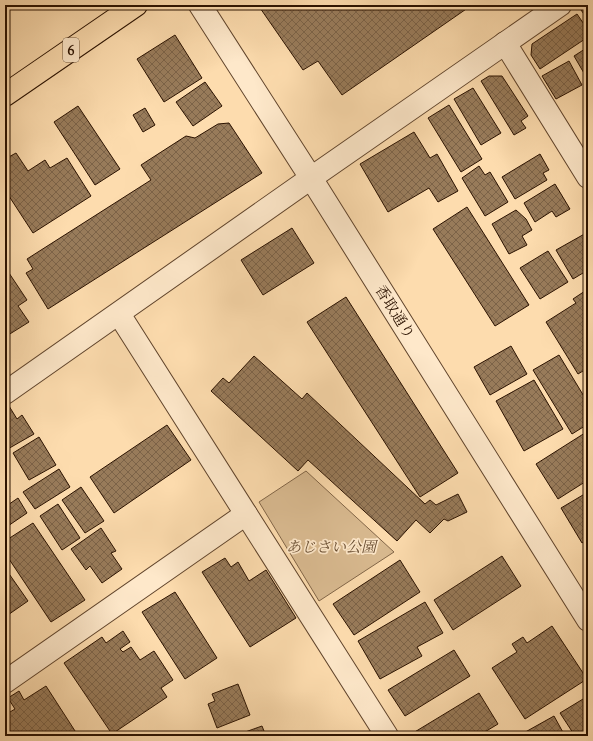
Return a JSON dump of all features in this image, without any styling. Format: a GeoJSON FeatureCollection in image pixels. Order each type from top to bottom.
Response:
{"type":"FeatureCollection","features":[{"type":"Feature","properties":{"kind":"main road","name":"6"},"geometry":{"type":"LineString","coordinates":[[5,95],[136,5]]}},
{"type":"Feature","properties":{"kind":"street","name":"香取通り"},"geometry":{"type":"LineString","coordinates":[[200,5],[311,178],[588,620]]}},
{"type":"Feature","properties":{"kind":"street"},"geometry":{"type":"LineString","coordinates":[[5,393],[560,5]]}},
{"type":"Feature","properties":{"kind":"street"},"geometry":{"type":"LineString","coordinates":[[505,43],[588,177]]}},
{"type":"Feature","properties":{"kind":"street"},"geometry":{"type":"LineString","coordinates":[[119,314],[387,736]]}},
{"type":"Feature","properties":{"kind":"street"},"geometry":{"type":"LineString","coordinates":[[5,682],[246,514]]}},
{"type":"Feature","properties":{"kind":"green space","name":"あじさい公園"},"geometry":{"type":"Polygon","coordinates":[[[306,471],[394,552],[319,601],[259,502],[306,471]]]}},
{"type":"Feature","properties":{"kind":"building"},"geometry":{"type":"Polygon","coordinates":[[[258,5],[472,5],[342,95],[318,61],[303,70],[258,5]]]}},
{"type":"Feature","properties":{"kind":"building"},"geometry":{"type":"Polygon","coordinates":[[[588,5],[588,20],[581,10],[588,5]]]}},
{"type":"Feature","properties":{"kind":"building"},"geometry":{"type":"Polygon","coordinates":[[[577,14],[588,30],[588,37],[540,69],[531,55],[532,44],[577,14]]]}},
{"type":"Feature","properties":{"kind":"building"},"geometry":{"type":"Polygon","coordinates":[[[175,35],[202,78],[164,102],[137,59],[175,35]]]}},
{"type":"Feature","properties":{"kind":"building"},"geometry":{"type":"Polygon","coordinates":[[[588,47],[588,80],[574,56],[588,47]]]}},
{"type":"Feature","properties":{"kind":"building"},"geometry":{"type":"Polygon","coordinates":[[[569,61],[582,85],[556,99],[542,76],[569,61]]]}},
{"type":"Feature","properties":{"kind":"building"},"geometry":{"type":"Polygon","coordinates":[[[489,76],[502,76],[528,116],[521,121],[526,128],[514,135],[481,81],[489,76]]]}},
{"type":"Feature","properties":{"kind":"building"},"geometry":{"type":"Polygon","coordinates":[[[205,82],[222,106],[193,126],[176,102],[205,82]]]}},
{"type":"Feature","properties":{"kind":"building"},"geometry":{"type":"Polygon","coordinates":[[[473,88],[501,133],[481,145],[454,99],[473,88]]]}},
{"type":"Feature","properties":{"kind":"building"},"geometry":{"type":"Polygon","coordinates":[[[449,105],[482,159],[461,172],[428,118],[449,105]]]}},
{"type":"Feature","properties":{"kind":"building"},"geometry":{"type":"Polygon","coordinates":[[[78,106],[120,169],[95,185],[54,122],[78,106]]]}},
{"type":"Feature","properties":{"kind":"building"},"geometry":{"type":"Polygon","coordinates":[[[145,108],[155,125],[143,132],[133,115],[145,108]]]}},
{"type":"Feature","properties":{"kind":"building"},"geometry":{"type":"Polygon","coordinates":[[[229,123],[262,173],[48,309],[26,273],[33,269],[27,259],[151,180],[141,165],[186,136],[195,138],[218,124],[229,123]]]}},
{"type":"Feature","properties":{"kind":"building"},"geometry":{"type":"Polygon","coordinates":[[[414,132],[430,158],[437,154],[458,191],[438,202],[429,188],[388,212],[360,164],[414,132]]]}},
{"type":"Feature","properties":{"kind":"building"},"geometry":{"type":"Polygon","coordinates":[[[16,153],[28,171],[45,160],[50,168],[67,158],[91,196],[33,233],[5,190],[5,159],[16,153]]]}},
{"type":"Feature","properties":{"kind":"building"},"geometry":{"type":"Polygon","coordinates":[[[540,154],[549,170],[543,173],[547,180],[515,199],[502,177],[540,154]]]}},
{"type":"Feature","properties":{"kind":"building"},"geometry":{"type":"Polygon","coordinates":[[[479,166],[485,175],[490,172],[508,202],[485,216],[462,178],[479,166]]]}},
{"type":"Feature","properties":{"kind":"building"},"geometry":{"type":"Polygon","coordinates":[[[555,184],[570,209],[556,217],[552,211],[535,222],[524,203],[555,184]]]}},
{"type":"Feature","properties":{"kind":"building"},"geometry":{"type":"Polygon","coordinates":[[[467,207],[529,305],[495,326],[433,229],[467,207]]]}},
{"type":"Feature","properties":{"kind":"building"},"geometry":{"type":"Polygon","coordinates":[[[516,210],[526,219],[532,230],[522,236],[527,245],[509,254],[492,224],[516,210]]]}},
{"type":"Feature","properties":{"kind":"building"},"geometry":{"type":"Polygon","coordinates":[[[292,228],[314,263],[263,295],[241,260],[292,228]]]}},
{"type":"Feature","properties":{"kind":"building"},"geometry":{"type":"Polygon","coordinates":[[[588,232],[588,270],[573,279],[556,250],[588,232]]]}},
{"type":"Feature","properties":{"kind":"building"},"geometry":{"type":"Polygon","coordinates":[[[548,251],[568,282],[540,299],[520,268],[548,251]]]}},
{"type":"Feature","properties":{"kind":"building"},"geometry":{"type":"Polygon","coordinates":[[[7,270],[27,300],[18,306],[29,322],[5,337],[5,271],[7,270]]]}},
{"type":"Feature","properties":{"kind":"building"},"geometry":{"type":"Polygon","coordinates":[[[588,289],[588,368],[578,374],[546,322],[576,303],[573,299],[588,289]]]}},
{"type":"Feature","properties":{"kind":"building"},"geometry":{"type":"Polygon","coordinates":[[[346,297],[458,473],[420,497],[307,322],[346,297]]]}},
{"type":"Feature","properties":{"kind":"building"},"geometry":{"type":"Polygon","coordinates":[[[511,346],[527,374],[490,395],[474,367],[511,346]]]}},
{"type":"Feature","properties":{"kind":"building"},"geometry":{"type":"Polygon","coordinates":[[[559,355],[588,403],[588,424],[572,434],[533,370],[559,355]]]}},
{"type":"Feature","properties":{"kind":"building"},"geometry":{"type":"Polygon","coordinates":[[[254,356],[302,399],[307,393],[425,504],[430,500],[436,505],[458,494],[467,512],[448,521],[444,519],[430,533],[416,520],[397,541],[308,460],[298,471],[211,391],[223,378],[229,383],[254,356]]]}},
{"type":"Feature","properties":{"kind":"building"},"geometry":{"type":"Polygon","coordinates":[[[534,380],[563,429],[524,451],[496,401],[534,380]]]}},
{"type":"Feature","properties":{"kind":"building"},"geometry":{"type":"Polygon","coordinates":[[[9,406],[17,419],[22,415],[34,434],[6,450],[5,408],[9,406]]]}},
{"type":"Feature","properties":{"kind":"building"},"geometry":{"type":"Polygon","coordinates":[[[167,425],[191,460],[114,513],[90,477],[167,425]]]}},
{"type":"Feature","properties":{"kind":"building"},"geometry":{"type":"Polygon","coordinates":[[[588,431],[588,480],[558,499],[536,464],[588,431]]]}},
{"type":"Feature","properties":{"kind":"building"},"geometry":{"type":"Polygon","coordinates":[[[39,437],[56,465],[29,480],[13,453],[39,437]]]}},
{"type":"Feature","properties":{"kind":"building"},"geometry":{"type":"Polygon","coordinates":[[[59,469],[70,487],[35,509],[23,492],[59,469]]]}},
{"type":"Feature","properties":{"kind":"building"},"geometry":{"type":"Polygon","coordinates":[[[81,487],[104,521],[85,533],[62,500],[81,487]]]}},
{"type":"Feature","properties":{"kind":"building"},"geometry":{"type":"Polygon","coordinates":[[[5,489],[10,497],[5,500],[5,489]]]}},
{"type":"Feature","properties":{"kind":"building"},"geometry":{"type":"Polygon","coordinates":[[[588,492],[588,539],[582,543],[561,508],[588,492]]]}},
{"type":"Feature","properties":{"kind":"building"},"geometry":{"type":"Polygon","coordinates":[[[18,498],[27,513],[5,528],[5,507],[18,498]]]}},
{"type":"Feature","properties":{"kind":"building"},"geometry":{"type":"Polygon","coordinates":[[[58,504],[80,538],[62,550],[40,516],[58,504]]]}},
{"type":"Feature","properties":{"kind":"building"},"geometry":{"type":"Polygon","coordinates":[[[33,523],[85,600],[51,622],[5,553],[5,541],[33,523]]]}},
{"type":"Feature","properties":{"kind":"building"},"geometry":{"type":"Polygon","coordinates":[[[101,528],[116,551],[111,553],[122,569],[102,583],[90,566],[86,570],[71,549],[101,528]]]}},
{"type":"Feature","properties":{"kind":"building"},"geometry":{"type":"Polygon","coordinates":[[[502,556],[521,586],[453,630],[434,600],[502,556]]]}},
{"type":"Feature","properties":{"kind":"building"},"geometry":{"type":"Polygon","coordinates":[[[225,558],[231,567],[238,562],[249,581],[266,570],[296,618],[250,647],[202,572],[225,558]]]}},
{"type":"Feature","properties":{"kind":"building"},"geometry":{"type":"Polygon","coordinates":[[[400,560],[420,592],[354,635],[333,604],[400,560]]]}},
{"type":"Feature","properties":{"kind":"building"},"geometry":{"type":"Polygon","coordinates":[[[5,568],[28,601],[5,617],[5,568]]]}},
{"type":"Feature","properties":{"kind":"building"},"geometry":{"type":"Polygon","coordinates":[[[175,592],[217,658],[185,679],[142,612],[175,592]]]}},
{"type":"Feature","properties":{"kind":"building"},"geometry":{"type":"Polygon","coordinates":[[[425,602],[443,633],[417,647],[422,656],[380,679],[358,641],[425,602]]]}},
{"type":"Feature","properties":{"kind":"building"},"geometry":{"type":"Polygon","coordinates":[[[552,626],[587,679],[525,719],[492,668],[517,652],[512,644],[523,637],[527,643],[552,626]]]}},
{"type":"Feature","properties":{"kind":"building"},"geometry":{"type":"Polygon","coordinates":[[[123,631],[130,642],[120,649],[123,652],[131,647],[140,660],[154,651],[173,680],[161,688],[167,697],[112,734],[64,663],[102,637],[106,643],[123,631]]]}},
{"type":"Feature","properties":{"kind":"building"},"geometry":{"type":"Polygon","coordinates":[[[454,650],[470,676],[405,716],[388,690],[454,650]]]}},
{"type":"Feature","properties":{"kind":"building"},"geometry":{"type":"Polygon","coordinates":[[[238,684],[250,715],[217,728],[208,704],[215,701],[212,694],[238,684]]]}},
{"type":"Feature","properties":{"kind":"building"},"geometry":{"type":"Polygon","coordinates":[[[46,686],[77,734],[74,736],[5,736],[5,715],[15,709],[8,698],[19,691],[24,700],[46,686]]]}},
{"type":"Feature","properties":{"kind":"building"},"geometry":{"type":"Polygon","coordinates":[[[479,693],[498,724],[478,736],[416,736],[413,733],[479,693]]]}},
{"type":"Feature","properties":{"kind":"building"},"geometry":{"type":"Polygon","coordinates":[[[588,696],[588,736],[575,736],[560,713],[588,696]]]}},
{"type":"Feature","properties":{"kind":"building"},"geometry":{"type":"Polygon","coordinates":[[[554,716],[565,736],[520,735],[554,716]]]}},
{"type":"Feature","properties":{"kind":"building"},"geometry":{"type":"Polygon","coordinates":[[[262,726],[266,736],[234,736],[262,726]]]}}]}
